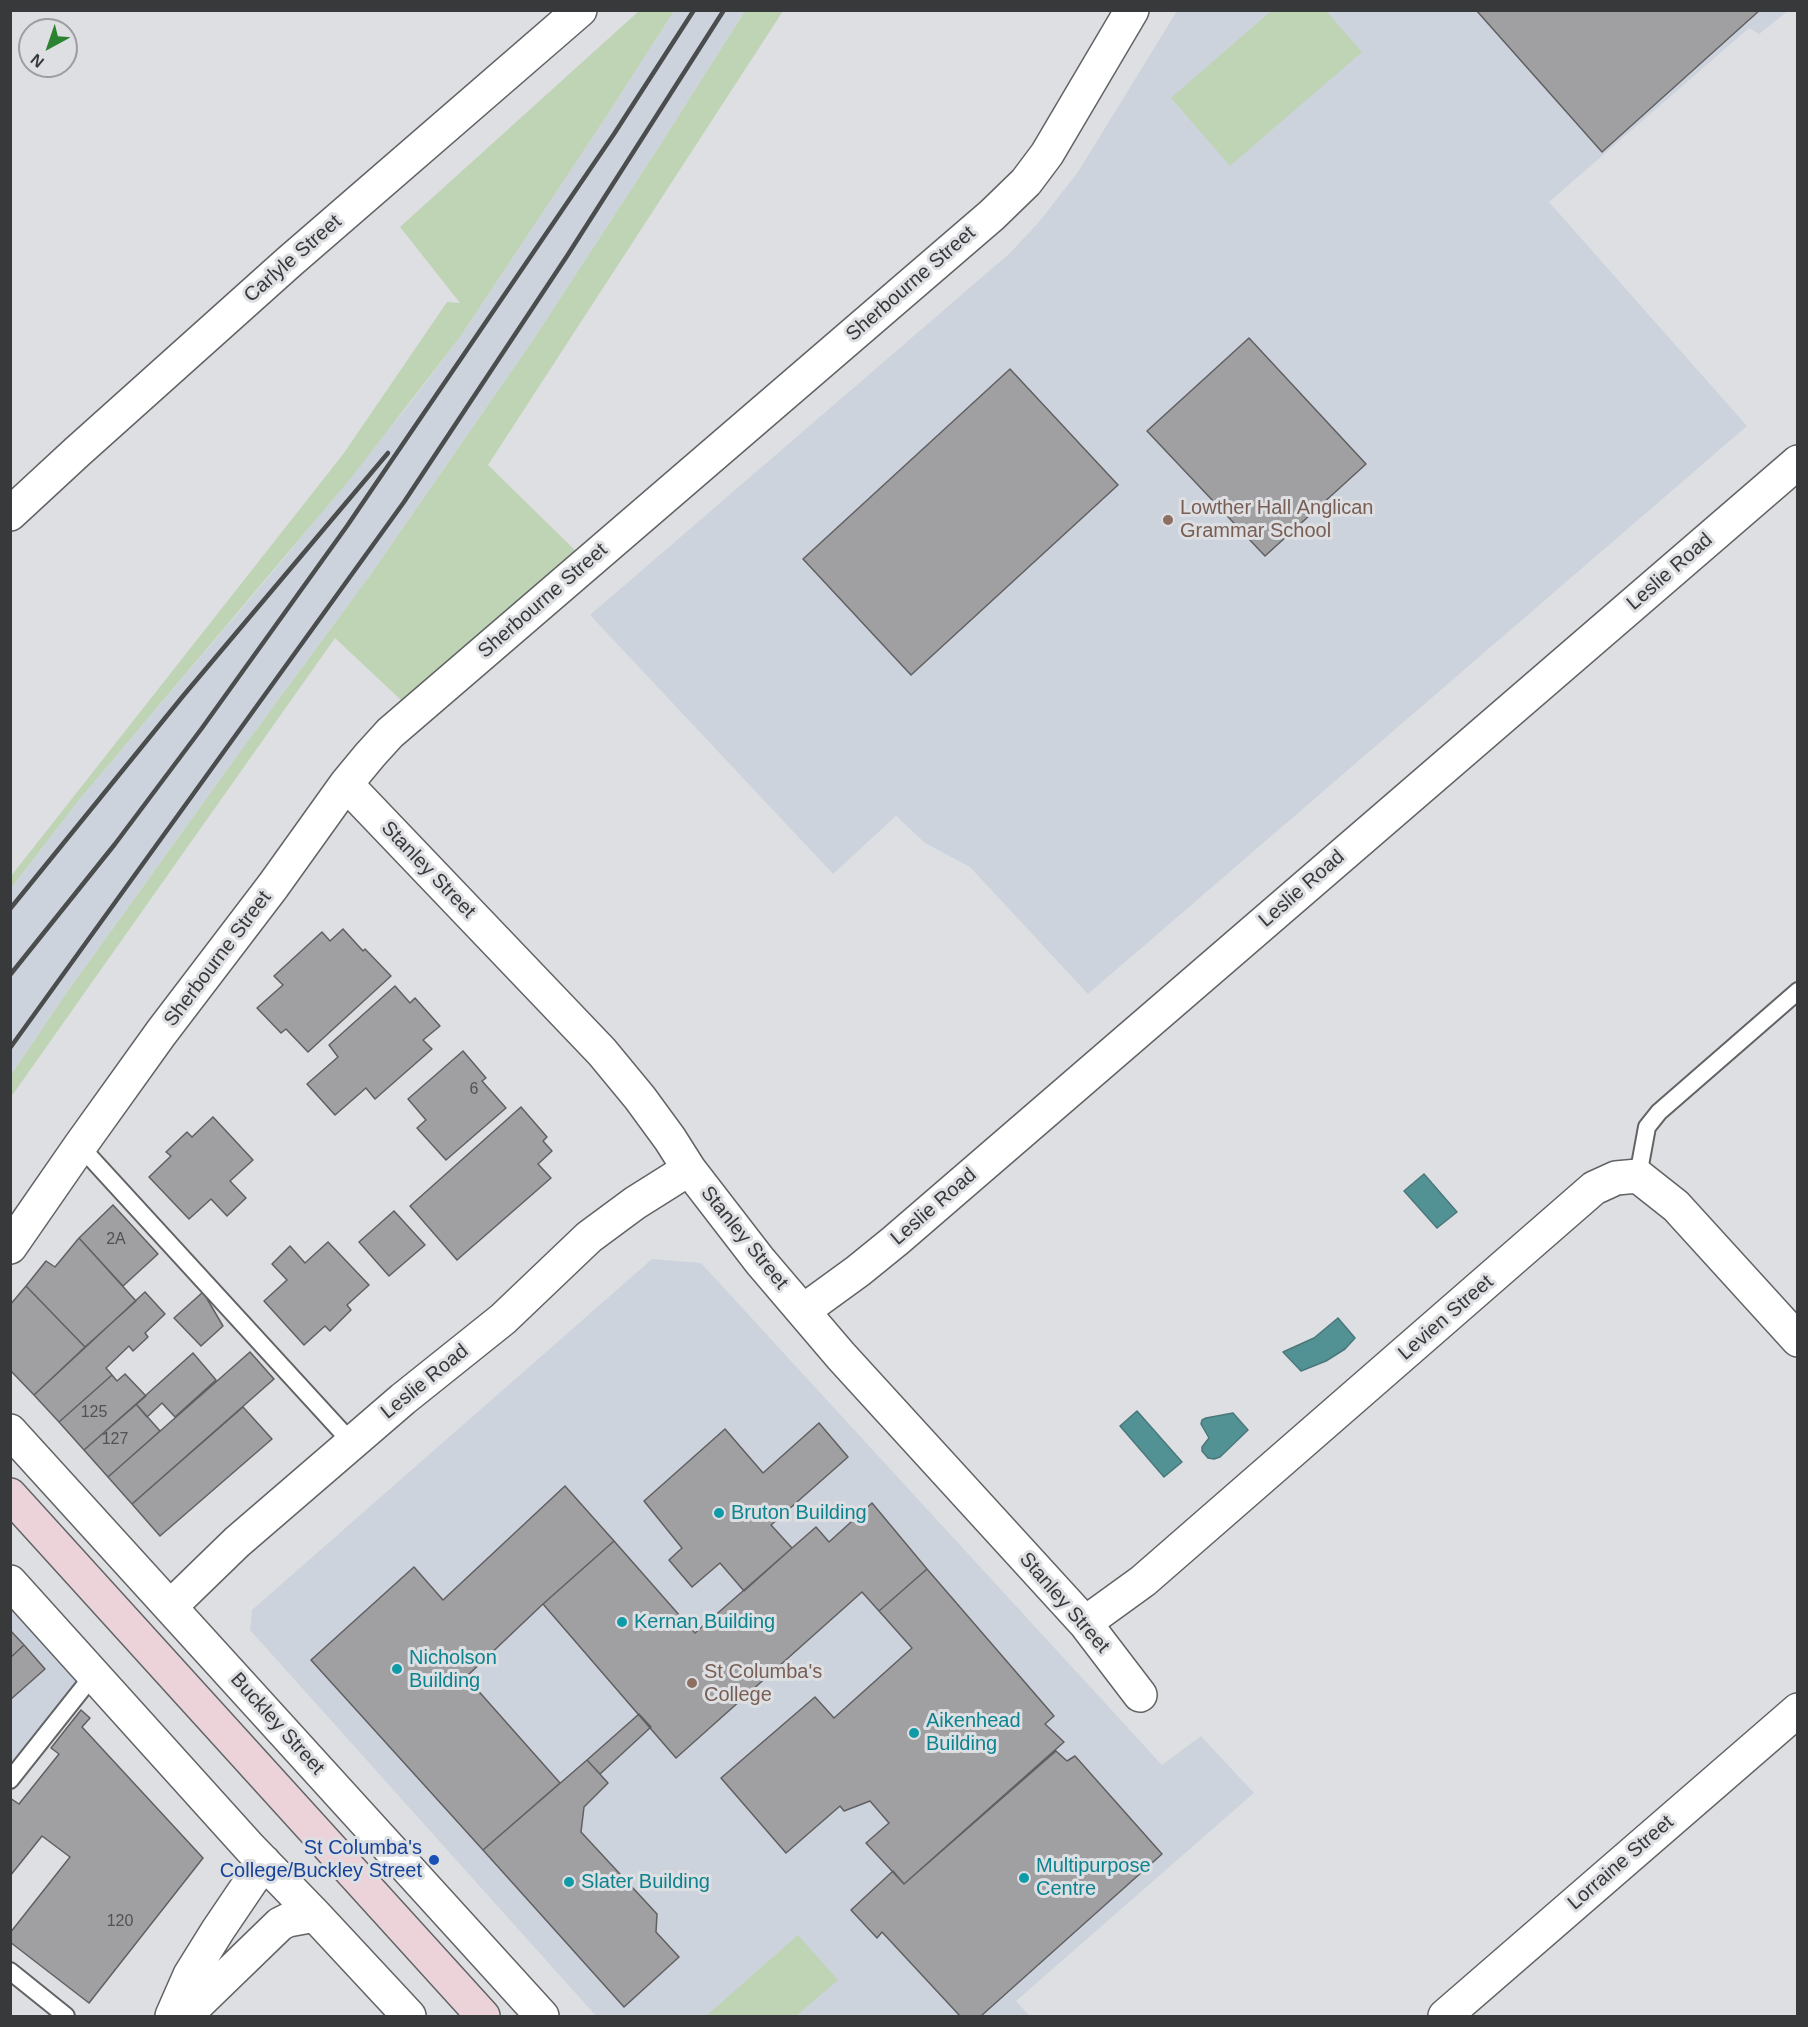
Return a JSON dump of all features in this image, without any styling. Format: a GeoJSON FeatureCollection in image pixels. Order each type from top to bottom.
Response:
{"type":"FeatureCollection","features":[{"type":"Feature","properties":{"kind":"main road"},"geometry":{"type":"LineString","coordinates":[[10,1496],[483,2016]]}},
{"type":"Feature","properties":{"kind":"street","name":"Carlyle Street"},"geometry":{"type":"LineString","coordinates":[[10,514],[280,270],[580,10]]}},
{"type":"Feature","properties":{"kind":"street","name":"Sherbourne Street"},"geometry":{"type":"LineString","coordinates":[[10,1247],[161,1033],[273,886],[346,784],[390,733],[992,214],[1026,182],[1047,154],[1132,10]]}},
{"type":"Feature","properties":{"kind":"street","name":"Leslie Road"},"geometry":{"type":"LineString","coordinates":[[803,1311],[858,1271],[904,1233],[1797,462]]}},
{"type":"Feature","properties":{"kind":"street","name":"Stanley Street"},"geometry":{"type":"LineString","coordinates":[[346,784],[602,1052],[664,1131],[689,1169],[760,1261],[841,1356],[1085,1623],[1140,1695]]}},
{"type":"Feature","properties":{"kind":"street","name":"Leslie Road"},"geometry":{"type":"LineString","coordinates":[[170,1607],[237,1542],[403,1399],[503,1319],[589,1237],[635,1203],[689,1169]]}},
{"type":"Feature","properties":{"kind":"street"},"geometry":{"type":"LineString","coordinates":[[1638,1176],[1676,1206],[1797,1340]]}},
{"type":"Feature","properties":{"kind":"street","name":"Levien Street"},"geometry":{"type":"LineString","coordinates":[[1085,1623],[1143,1581],[1594,1188],[1616,1178],[1638,1176]]}},
{"type":"Feature","properties":{"kind":"street","name":"Buckley Street"},"geometry":{"type":"LineString","coordinates":[[10,1431],[542,2016]]}},
{"type":"Feature","properties":{"kind":"street"},"geometry":{"type":"LineString","coordinates":[[10,1582],[264,1862],[409,2016]]}},
{"type":"Feature","properties":{"kind":"street","name":"Lorraine Street"},"geometry":{"type":"LineString","coordinates":[[1444,2016],[1797,1710]]}},
{"type":"Feature","properties":{"kind":"street"},"geometry":{"type":"LineString","coordinates":[[172,2016],[190,1975],[264,1862]]}},
{"type":"Feature","properties":{"kind":"street"},"geometry":{"type":"LineString","coordinates":[[185,2016],[280,1924],[288,1920],[315,1915]]}},
{"type":"Feature","properties":{"kind":"lane"},"geometry":{"type":"LineString","coordinates":[[1638,1176],[1647,1127],[1659,1112],[1797,991]]}},
{"type":"Feature","properties":{"kind":"lane"},"geometry":{"type":"LineString","coordinates":[[80,1146],[352,1444]]}},
{"type":"Feature","properties":{"kind":"lane"},"geometry":{"type":"LineString","coordinates":[[10,1780],[94,1674]]}},
{"type":"Feature","properties":{"kind":"lane"},"geometry":{"type":"LineString","coordinates":[[10,1971],[66,2016]]}},
{"type":"Feature","properties":{"kind":"shaded area"},"geometry":{"type":"Polygon","coordinates":[[[674,11],[745,11],[531,343],[371,574],[234,760],[63,998],[11,1075],[11,888],[79,800],[282,561],[407,407],[460,337],[674,11]]]}},
{"type":"Feature","properties":{"kind":"shaded area","name":"Lowther Hall Anglican Grammar School"},"geometry":{"type":"Polygon","coordinates":[[[1177,11],[1788,11],[1759,34],[1749,28],[1549,202],[1747,426],[1088,994],[970,867],[925,843],[896,816],[833,874],[590,615],[1010,253],[1038,223],[1078,172],[1177,11]]]}},
{"type":"Feature","properties":{"kind":"shaded area","name":"St Columba's College"},"geometry":{"type":"Polygon","coordinates":[[[652,1259],[701,1263],[1162,1765],[1201,1736],[1254,1793],[1016,2001],[1030,2016],[596,2016],[250,1630],[252,1610],[652,1259]]]}},
{"type":"Feature","properties":{"kind":"shaded area"},"geometry":{"type":"Polygon","coordinates":[[[10,1604],[87,1689],[10,1786],[10,1604]]]}},
{"type":"Feature","properties":{"kind":"green space"},"geometry":{"type":"Polygon","coordinates":[[[640,10],[674,11],[460,337],[351,478],[79,800],[11,888],[11,876],[344,453],[447,302],[460,303],[400,227],[640,10]]]}},
{"type":"Feature","properties":{"kind":"green space"},"geometry":{"type":"Polygon","coordinates":[[[745,11],[783,11],[488,465],[585,560],[402,701],[335,638],[11,1097],[11,1075],[63,998],[371,574],[531,343],[745,11]]]}},
{"type":"Feature","properties":{"kind":"green space"},"geometry":{"type":"Polygon","coordinates":[[[1271,11],[1326,11],[1362,52],[1230,166],[1171,98],[1271,11]]]}},
{"type":"Feature","properties":{"kind":"green space"},"geometry":{"type":"Polygon","coordinates":[[[798,1935],[838,1980],[796,2016],[706,2016],[798,1935]]]}},
{"type":"Feature","properties":{"kind":"water"},"geometry":{"type":"Polygon","coordinates":[[[1424,1174],[1457,1212],[1437,1228],[1404,1191],[1424,1174]]]}},
{"type":"Feature","properties":{"kind":"water"},"geometry":{"type":"Polygon","coordinates":[[[1338,1318],[1355,1338],[1345,1349],[1326,1361],[1301,1371],[1283,1352],[1314,1338],[1338,1318]]]}},
{"type":"Feature","properties":{"kind":"water"},"geometry":{"type":"Polygon","coordinates":[[[1137,1411],[1182,1462],[1164,1477],[1120,1426],[1137,1411]]]}},
{"type":"Feature","properties":{"kind":"water"},"geometry":{"type":"Polygon","coordinates":[[[1233,1413],[1248,1430],[1220,1457],[1208,1458],[1202,1451],[1202,1447],[1209,1438],[1201,1424],[1202,1420],[1233,1413]]]}},
{"type":"Feature","properties":{"kind":"building"},"geometry":{"type":"Polygon","coordinates":[[[1476,10],[1760,10],[1602,152],[1476,10]]]}},
{"type":"Feature","properties":{"kind":"building"},"geometry":{"type":"Polygon","coordinates":[[[1249,338],[1366,464],[1265,556],[1147,431],[1249,338]]]}},
{"type":"Feature","properties":{"kind":"building"},"geometry":{"type":"Polygon","coordinates":[[[1010,369],[1118,485],[911,675],[803,559],[1010,369]]]}},
{"type":"Feature","properties":{"kind":"building"},"geometry":{"type":"Polygon","coordinates":[[[343,929],[391,976],[308,1052],[286,1029],[281,1033],[257,1008],[283,985],[274,976],[322,932],[330,941],[343,929]]]}},
{"type":"Feature","properties":{"kind":"building"},"geometry":{"type":"Polygon","coordinates":[[[395,986],[410,1003],[415,998],[440,1026],[423,1040],[432,1049],[375,1099],[366,1088],[335,1115],[307,1084],[338,1057],[329,1045],[395,986]]]}},
{"type":"Feature","properties":{"kind":"building"},"geometry":{"type":"Polygon","coordinates":[[[463,1051],[486,1078],[482,1081],[506,1108],[446,1160],[417,1128],[426,1120],[408,1099],[463,1051]]]}},
{"type":"Feature","properties":{"kind":"building"},"geometry":{"type":"Polygon","coordinates":[[[521,1107],[547,1137],[543,1141],[552,1151],[538,1164],[551,1178],[457,1260],[410,1206],[521,1107]]]}},
{"type":"Feature","properties":{"kind":"building"},"geometry":{"type":"Polygon","coordinates":[[[213,1117],[253,1160],[230,1181],[246,1198],[227,1216],[211,1199],[189,1219],[149,1177],[171,1156],[166,1152],[187,1132],[192,1137],[213,1117]]]}},
{"type":"Feature","properties":{"kind":"building"},"geometry":{"type":"Polygon","coordinates":[[[113,1205],[158,1254],[123,1286],[79,1238],[113,1205]]]}},
{"type":"Feature","properties":{"kind":"building"},"geometry":{"type":"Polygon","coordinates":[[[394,1211],[425,1245],[389,1276],[359,1242],[394,1211]]]}},
{"type":"Feature","properties":{"kind":"building"},"geometry":{"type":"Polygon","coordinates":[[[79,1238],[136,1301],[85,1347],[26,1286],[46,1261],[55,1267],[79,1238]]]}},
{"type":"Feature","properties":{"kind":"building"},"geometry":{"type":"Polygon","coordinates":[[[328,1242],[369,1285],[347,1305],[351,1310],[330,1331],[325,1326],[304,1345],[264,1301],[287,1280],[272,1264],[290,1246],[305,1263],[328,1242]]]}},
{"type":"Feature","properties":{"kind":"building"},"geometry":{"type":"Polygon","coordinates":[[[26,1286],[85,1347],[34,1395],[10,1370],[10,1305],[26,1286]]]}},
{"type":"Feature","properties":{"kind":"building"},"geometry":{"type":"Polygon","coordinates":[[[145,1292],[165,1314],[145,1333],[148,1337],[133,1351],[129,1346],[106,1368],[112,1375],[59,1422],[34,1395],[145,1292]]]}},
{"type":"Feature","properties":{"kind":"building"},"geometry":{"type":"Polygon","coordinates":[[[203,1292],[223,1326],[201,1346],[174,1318],[203,1292]]]}},
{"type":"Feature","properties":{"kind":"building"},"geometry":{"type":"Polygon","coordinates":[[[250,1352],[274,1379],[132,1504],[108,1477],[250,1352]]]}},
{"type":"Feature","properties":{"kind":"building"},"geometry":{"type":"Polygon","coordinates":[[[193,1353],[216,1380],[175,1417],[162,1403],[147,1417],[136,1404],[193,1353]]]}},
{"type":"Feature","properties":{"kind":"building"},"geometry":{"type":"Polygon","coordinates":[[[125,1374],[146,1396],[84,1450],[59,1422],[112,1375],[117,1381],[125,1374]]]}},
{"type":"Feature","properties":{"kind":"building"},"geometry":{"type":"Polygon","coordinates":[[[136,1404],[160,1431],[108,1477],[84,1450],[136,1404]]]}},
{"type":"Feature","properties":{"kind":"building"},"geometry":{"type":"Polygon","coordinates":[[[243,1407],[272,1439],[160,1536],[132,1504],[243,1407]]]}},
{"type":"Feature","properties":{"kind":"building","name":"Bruton Building"},"geometry":{"type":"Polygon","coordinates":[[[819,1423],[848,1457],[771,1525],[792,1548],[744,1591],[720,1563],[692,1587],[669,1560],[682,1548],[644,1501],[725,1429],[763,1473],[819,1423]]]}},
{"type":"Feature","properties":{"kind":"building","name":"Nicholson Building"},"geometry":{"type":"Polygon","coordinates":[[[565,1486],[614,1541],[466,1677],[560,1783],[483,1850],[311,1660],[414,1567],[443,1600],[565,1486]]]}},
{"type":"Feature","properties":{"kind":"building","name":"Kernan Building"},"geometry":{"type":"Polygon","coordinates":[[[872,1503],[927,1569],[879,1611],[862,1592],[676,1758],[543,1604],[614,1541],[695,1633],[816,1527],[829,1542],[872,1503]]]}},
{"type":"Feature","properties":{"kind":"building","name":"Aikenhead Building"},"geometry":{"type":"Polygon","coordinates":[[[927,1569],[1054,1716],[1045,1724],[1064,1742],[904,1884],[866,1843],[889,1823],[870,1801],[844,1811],[840,1806],[786,1853],[721,1778],[815,1697],[834,1718],[912,1648],[879,1611],[927,1569]]]}},
{"type":"Feature","properties":{"kind":"building"},"geometry":{"type":"Polygon","coordinates":[[[10,1630],[24,1645],[10,1658],[10,1630]]]}},
{"type":"Feature","properties":{"kind":"building"},"geometry":{"type":"Polygon","coordinates":[[[24,1645],[45,1669],[10,1700],[10,1658],[24,1645]]]}},
{"type":"Feature","properties":{"kind":"building"},"geometry":{"type":"Polygon","coordinates":[[[81,1710],[90,1718],[82,1727],[203,1858],[89,2003],[10,1942],[10,1933],[70,1857],[42,1836],[10,1876],[10,1798],[19,1804],[59,1754],[51,1748],[81,1710]]]}},
{"type":"Feature","properties":{"kind":"building"},"geometry":{"type":"Polygon","coordinates":[[[639,1714],[651,1727],[600,1774],[587,1760],[639,1714]]]}},
{"type":"Feature","properties":{"kind":"building","name":"Multipurpose Centre"},"geometry":{"type":"Polygon","coordinates":[[[1056,1751],[1067,1761],[1075,1756],[1162,1854],[981,2016],[960,2016],[882,1932],[877,1938],[851,1910],[893,1871],[904,1884],[1056,1751]]]}},
{"type":"Feature","properties":{"kind":"building","name":"Slater Building"},"geometry":{"type":"Polygon","coordinates":[[[587,1760],[608,1783],[584,1807],[581,1832],[657,1914],[656,1932],[679,1957],[624,2007],[483,1850],[587,1760]]]}},
{"type":"Feature","properties":{"kind":"railway"},"geometry":{"type":"LineString","coordinates":[[10,975],[115,844],[202,728],[347,526],[614,134],[694,10]]}},
{"type":"Feature","properties":{"kind":"railway"},"geometry":{"type":"LineString","coordinates":[[10,1048],[404,502],[567,256],[724,10]]}},
{"type":"Feature","properties":{"kind":"railway"},"geometry":{"type":"LineString","coordinates":[[10,909],[183,696],[388,453]]}},
{"type":"Feature","properties":{"kind":"place","name":"Lowther Hall Anglican Grammar School"},"geometry":{"type":"Point","coordinates":[1168,520]}},
{"type":"Feature","properties":{"kind":"place","name":"Bruton Building"},"geometry":{"type":"Point","coordinates":[719,1513]}},
{"type":"Feature","properties":{"kind":"place","name":"Kernan Building"},"geometry":{"type":"Point","coordinates":[622,1622]}},
{"type":"Feature","properties":{"kind":"place","name":"Nicholson Building"},"geometry":{"type":"Point","coordinates":[397,1669]}},
{"type":"Feature","properties":{"kind":"place","name":"St Columba's College"},"geometry":{"type":"Point","coordinates":[692,1683]}},
{"type":"Feature","properties":{"kind":"place","name":"Aikenhead Building"},"geometry":{"type":"Point","coordinates":[914,1733]}},
{"type":"Feature","properties":{"kind":"place","name":"St Columba's College/Buckley Street"},"geometry":{"type":"Point","coordinates":[434,1860]}},
{"type":"Feature","properties":{"kind":"place","name":"Multipurpose Centre"},"geometry":{"type":"Point","coordinates":[1024,1878]}},
{"type":"Feature","properties":{"kind":"place","name":"Slater Building"},"geometry":{"type":"Point","coordinates":[569,1882]}}]}
